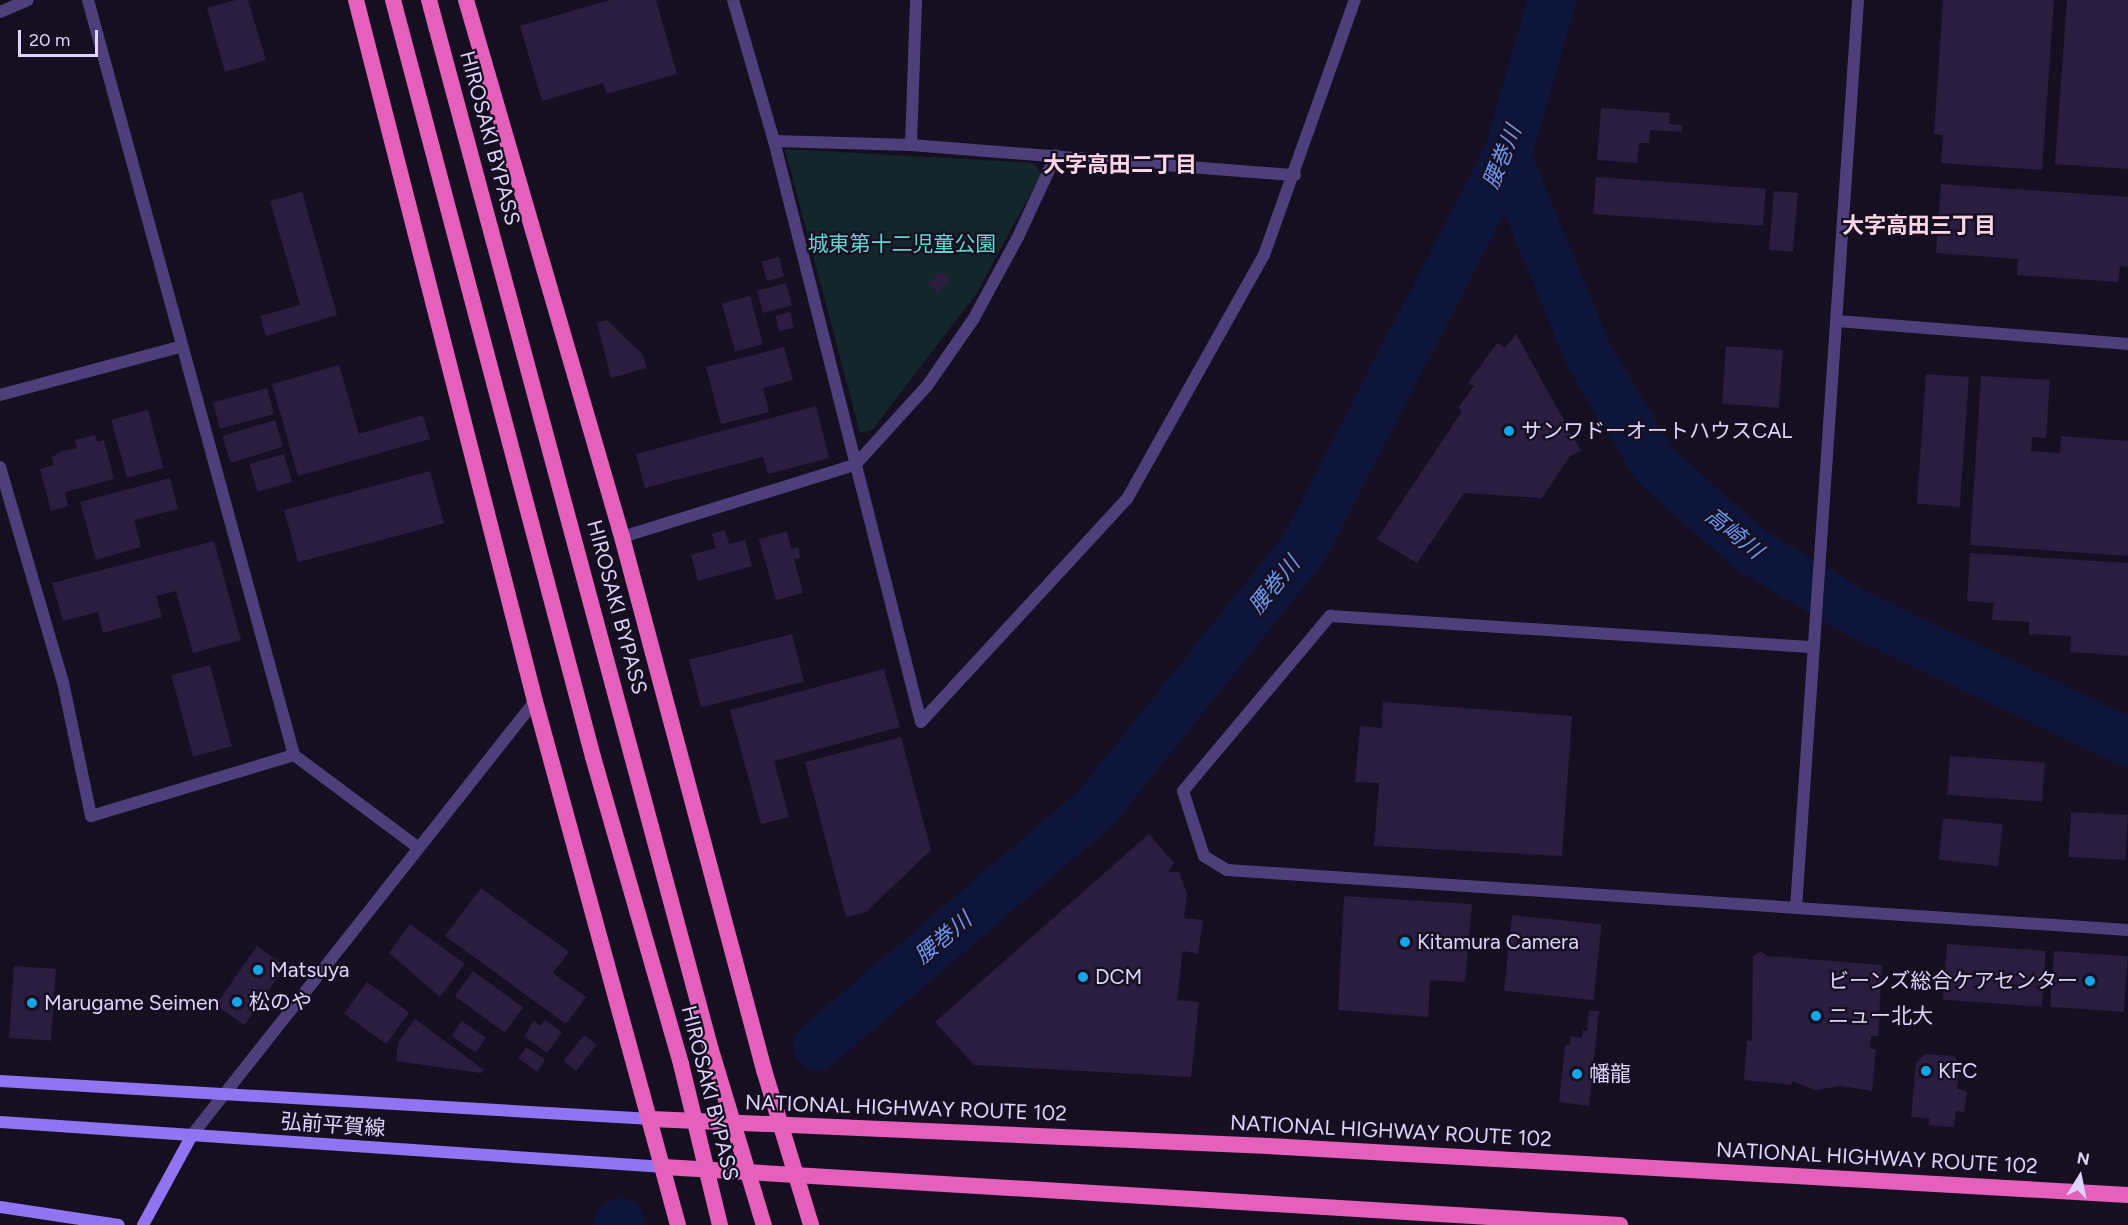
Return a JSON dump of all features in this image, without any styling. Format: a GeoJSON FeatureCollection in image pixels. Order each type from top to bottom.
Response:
{"type":"FeatureCollection","features":[{"type":"Feature","properties":{"kind":"highway"},"geometry":{"type":"LineString","coordinates":[[356,0],[535,701],[652,1119],[678,1225]]}},
{"type":"Feature","properties":{"kind":"highway","name":"HIROSAKI BYPASS"},"geometry":{"type":"LineString","coordinates":[[393,0],[593,757],[681,1064],[720,1225]]}},
{"type":"Feature","properties":{"kind":"highway","name":"HIROSAKI BYPASS"},"geometry":{"type":"LineString","coordinates":[[429,0],[631,744],[711,1050],[764,1225]]}},
{"type":"Feature","properties":{"kind":"highway"},"geometry":{"type":"LineString","coordinates":[[466,0],[622,537],[781,1125],[811,1225]]}},
{"type":"Feature","properties":{"kind":"highway","name":"NATIONAL HIGHWAY ROUTE 102"},"geometry":{"type":"LineString","coordinates":[[652,1119],[1268,1146],[2128,1195]]}},
{"type":"Feature","properties":{"kind":"highway"},"geometry":{"type":"LineString","coordinates":[[664,1167],[1620,1225]]}},
{"type":"Feature","properties":{"kind":"main road","name":"弘前平賀線"},"geometry":{"type":"LineString","coordinates":[[0,1082],[225,1093],[284,1101],[652,1119]]}},
{"type":"Feature","properties":{"kind":"main road","name":"弘前平賀線"},"geometry":{"type":"LineString","coordinates":[[0,1122],[664,1167]]}},
{"type":"Feature","properties":{"kind":"main road"},"geometry":{"type":"LineString","coordinates":[[142,1225],[192,1135]]}},
{"type":"Feature","properties":{"kind":"main road"},"geometry":{"type":"LineString","coordinates":[[0,1207],[119,1225]]}},
{"type":"Feature","properties":{"kind":"street"},"geometry":{"type":"LineString","coordinates":[[0,12],[28,0]]}},
{"type":"Feature","properties":{"kind":"street"},"geometry":{"type":"LineString","coordinates":[[88,0],[179,347],[294,755],[416,846]]}},
{"type":"Feature","properties":{"kind":"street"},"geometry":{"type":"LineString","coordinates":[[733,0],[774,141],[921,722],[1127,499],[1264,255],[1295,175],[1355,0]]}},
{"type":"Feature","properties":{"kind":"street"},"geometry":{"type":"LineString","coordinates":[[911,145],[916,0]]}},
{"type":"Feature","properties":{"kind":"street"},"geometry":{"type":"LineString","coordinates":[[1796,908],[1858,0]]}},
{"type":"Feature","properties":{"kind":"street"},"geometry":{"type":"LineString","coordinates":[[774,141],[911,145],[1295,175]]}},
{"type":"Feature","properties":{"kind":"street"},"geometry":{"type":"LineString","coordinates":[[622,537],[855,465],[927,386],[974,318],[1018,237],[1056,155]]}},
{"type":"Feature","properties":{"kind":"street"},"geometry":{"type":"LineString","coordinates":[[1837,321],[2128,344]]}},
{"type":"Feature","properties":{"kind":"street"},"geometry":{"type":"LineString","coordinates":[[0,395],[179,347]]}},
{"type":"Feature","properties":{"kind":"street"},"geometry":{"type":"LineString","coordinates":[[0,466],[63,682],[91,816],[294,755]]}},
{"type":"Feature","properties":{"kind":"street"},"geometry":{"type":"LineString","coordinates":[[1814,647],[1330,616],[1183,791],[1204,856],[1227,870],[2128,930]]}},
{"type":"Feature","properties":{"kind":"street"},"geometry":{"type":"LineString","coordinates":[[192,1135],[416,846],[535,701]]}},
{"type":"Feature","properties":{"kind":"green space","name":"城東第十二児童公園"},"geometry":{"type":"Polygon","coordinates":[[[785,149],[1034,163],[1041,174],[977,293],[872,430],[860,433],[785,149]]]}},
{"type":"Feature","properties":{"kind":"building"},"geometry":{"type":"Polygon","coordinates":[[[236,0],[248,0],[266,60],[225,72],[207,8],[236,0]]]}},
{"type":"Feature","properties":{"kind":"building"},"geometry":{"type":"Polygon","coordinates":[[[610,0],[656,0],[677,74],[607,94],[603,83],[542,101],[520,26],[610,0]]]}},
{"type":"Feature","properties":{"kind":"building"},"geometry":{"type":"Polygon","coordinates":[[[1943,0],[2054,0],[2042,170],[1941,163],[1943,135],[1934,134],[1943,0]]]}},
{"type":"Feature","properties":{"kind":"building"},"geometry":{"type":"Polygon","coordinates":[[[2067,0],[2128,0],[2128,169],[2055,164],[2067,0]]]}},
{"type":"Feature","properties":{"kind":"building"},"geometry":{"type":"Polygon","coordinates":[[[1601,108],[1670,113],[1669,124],[1682,125],[1682,132],[1650,130],[1649,143],[1639,143],[1637,163],[1597,160],[1601,108]]]}},
{"type":"Feature","properties":{"kind":"building"},"geometry":{"type":"Polygon","coordinates":[[[1596,177],[1766,189],[1763,226],[1593,214],[1596,177]]]}},
{"type":"Feature","properties":{"kind":"building"},"geometry":{"type":"Polygon","coordinates":[[[1941,184],[2128,197],[2128,267],[2120,266],[2118,282],[2017,275],[2018,259],[1936,253],[1941,184]]]}},
{"type":"Feature","properties":{"kind":"building"},"geometry":{"type":"Polygon","coordinates":[[[1774,191],[1798,193],[1793,252],[1769,250],[1774,191]]]}},
{"type":"Feature","properties":{"kind":"building"},"geometry":{"type":"Polygon","coordinates":[[[302,192],[337,315],[266,336],[260,316],[300,305],[270,201],[302,192]]]}},
{"type":"Feature","properties":{"kind":"building"},"geometry":{"type":"Polygon","coordinates":[[[779,257],[784,276],[767,281],[762,262],[779,257]]]}},
{"type":"Feature","properties":{"kind":"building"},"geometry":{"type":"Polygon","coordinates":[[[941,271],[950,280],[937,293],[928,284],[941,271]]]}},
{"type":"Feature","properties":{"kind":"building"},"geometry":{"type":"Polygon","coordinates":[[[786,283],[792,305],[763,313],[757,291],[786,283]]]}},
{"type":"Feature","properties":{"kind":"building"},"geometry":{"type":"Polygon","coordinates":[[[750,296],[763,344],[735,352],[722,304],[750,296]]]}},
{"type":"Feature","properties":{"kind":"building"},"geometry":{"type":"Polygon","coordinates":[[[790,312],[794,328],[779,331],[775,316],[790,312]]]}},
{"type":"Feature","properties":{"kind":"building"},"geometry":{"type":"Polygon","coordinates":[[[607,320],[643,355],[647,368],[611,378],[597,323],[607,320]]]}},
{"type":"Feature","properties":{"kind":"building","name":"サンワドーオートハウスCAL"},"geometry":{"type":"Polygon","coordinates":[[[1516,334],[1581,451],[1570,456],[1542,498],[1464,493],[1417,563],[1377,539],[1462,411],[1458,408],[1474,386],[1468,383],[1497,343],[1505,348],[1516,334]]]}},
{"type":"Feature","properties":{"kind":"building"},"geometry":{"type":"Polygon","coordinates":[[[1726,346],[1783,350],[1779,408],[1722,404],[1726,346]]]}},
{"type":"Feature","properties":{"kind":"building"},"geometry":{"type":"Polygon","coordinates":[[[784,347],[793,380],[763,388],[769,412],[721,424],[706,367],[784,347]]]}},
{"type":"Feature","properties":{"kind":"building"},"geometry":{"type":"Polygon","coordinates":[[[339,365],[359,434],[423,415],[430,439],[298,476],[272,384],[339,365]]]}},
{"type":"Feature","properties":{"kind":"building"},"geometry":{"type":"Polygon","coordinates":[[[1926,374],[1969,377],[1960,507],[1917,504],[1926,374]]]}},
{"type":"Feature","properties":{"kind":"building"},"geometry":{"type":"Polygon","coordinates":[[[1981,376],[2050,380],[2046,438],[2032,437],[2031,451],[2060,453],[2061,436],[2128,441],[2128,556],[1970,545],[1981,376]]]}},
{"type":"Feature","properties":{"kind":"building"},"geometry":{"type":"Polygon","coordinates":[[[267,388],[274,414],[220,429],[213,402],[267,388]]]}},
{"type":"Feature","properties":{"kind":"building"},"geometry":{"type":"Polygon","coordinates":[[[816,406],[829,458],[768,474],[763,457],[645,488],[636,454],[816,406]]]}},
{"type":"Feature","properties":{"kind":"building"},"geometry":{"type":"Polygon","coordinates":[[[148,410],[164,468],[127,478],[111,420],[148,410]]]}},
{"type":"Feature","properties":{"kind":"building"},"geometry":{"type":"Polygon","coordinates":[[[275,420],[283,447],[231,463],[222,436],[275,420]]]}},
{"type":"Feature","properties":{"kind":"building"},"geometry":{"type":"Polygon","coordinates":[[[95,435],[97,442],[104,440],[114,479],[65,492],[68,506],[51,511],[40,469],[54,465],[52,457],[62,451],[77,448],[75,440],[95,435]]]}},
{"type":"Feature","properties":{"kind":"building"},"geometry":{"type":"Polygon","coordinates":[[[284,454],[292,482],[257,492],[249,464],[284,454]]]}},
{"type":"Feature","properties":{"kind":"building"},"geometry":{"type":"Polygon","coordinates":[[[430,471],[444,523],[298,562],[284,510],[430,471]]]}},
{"type":"Feature","properties":{"kind":"building"},"geometry":{"type":"Polygon","coordinates":[[[170,478],[178,509],[134,520],[141,547],[96,560],[80,502],[170,478]]]}},
{"type":"Feature","properties":{"kind":"building"},"geometry":{"type":"Polygon","coordinates":[[[725,530],[729,544],[745,540],[752,566],[698,581],[691,555],[716,548],[712,534],[725,530]]]}},
{"type":"Feature","properties":{"kind":"building"},"geometry":{"type":"Polygon","coordinates":[[[787,531],[791,549],[798,547],[800,558],[794,559],[803,593],[776,600],[759,539],[787,531]]]}},
{"type":"Feature","properties":{"kind":"building"},"geometry":{"type":"Polygon","coordinates":[[[214,541],[241,640],[193,653],[176,591],[156,596],[162,617],[103,633],[98,612],[63,621],[52,583],[214,541]]]}},
{"type":"Feature","properties":{"kind":"building"},"geometry":{"type":"Polygon","coordinates":[[[1970,553],[2128,563],[2128,656],[2070,652],[2071,636],[2029,634],[2029,622],[1992,620],[1994,603],[1967,601],[1970,553]]]}},
{"type":"Feature","properties":{"kind":"building"},"geometry":{"type":"Polygon","coordinates":[[[792,634],[804,682],[701,707],[689,660],[792,634]]]}},
{"type":"Feature","properties":{"kind":"building"},"geometry":{"type":"Polygon","coordinates":[[[210,665],[232,746],[193,756],[171,675],[210,665]]]}},
{"type":"Feature","properties":{"kind":"building"},"geometry":{"type":"Polygon","coordinates":[[[884,669],[900,727],[774,761],[789,817],[761,824],[730,710],[884,669]]]}},
{"type":"Feature","properties":{"kind":"building"},"geometry":{"type":"Polygon","coordinates":[[[1383,702],[1572,716],[1562,856],[1374,846],[1379,783],[1355,782],[1360,726],[1382,728],[1383,702]]]}},
{"type":"Feature","properties":{"kind":"building"},"geometry":{"type":"Polygon","coordinates":[[[901,737],[931,850],[866,912],[846,917],[805,762],[901,737]]]}},
{"type":"Feature","properties":{"kind":"building"},"geometry":{"type":"Polygon","coordinates":[[[1950,756],[2045,763],[2042,802],[1947,795],[1950,756]]]}},
{"type":"Feature","properties":{"kind":"building"},"geometry":{"type":"Polygon","coordinates":[[[2071,812],[2128,815],[2126,860],[2069,857],[2071,812]]]}},
{"type":"Feature","properties":{"kind":"building"},"geometry":{"type":"Polygon","coordinates":[[[1943,818],[2003,824],[1998,866],[1939,860],[1943,818]]]}},
{"type":"Feature","properties":{"kind":"building","name":"DCM"},"geometry":{"type":"Polygon","coordinates":[[[1149,834],[1174,863],[1168,872],[1179,872],[1187,894],[1184,918],[1203,920],[1198,954],[1183,951],[1177,1000],[1199,1002],[1191,1077],[974,1065],[935,1022],[1149,834]]]}},
{"type":"Feature","properties":{"kind":"building"},"geometry":{"type":"Polygon","coordinates":[[[481,888],[569,952],[553,973],[586,997],[566,1024],[445,936],[481,888]]]}},
{"type":"Feature","properties":{"kind":"building","name":"Kitamura Camera"},"geometry":{"type":"Polygon","coordinates":[[[1344,896],[1472,904],[1465,982],[1430,980],[1428,1017],[1338,1010],[1344,896]]]}},
{"type":"Feature","properties":{"kind":"building"},"geometry":{"type":"Polygon","coordinates":[[[1512,915],[1602,924],[1594,1000],[1504,991],[1512,915]]]}},
{"type":"Feature","properties":{"kind":"building"},"geometry":{"type":"Polygon","coordinates":[[[410,924],[465,964],[440,997],[389,953],[410,924]]]}},
{"type":"Feature","properties":{"kind":"building"},"geometry":{"type":"Polygon","coordinates":[[[1947,944],[2046,951],[2042,1007],[1943,1000],[1947,944]]]}},
{"type":"Feature","properties":{"kind":"building"},"geometry":{"type":"Polygon","coordinates":[[[257,946],[286,966],[244,1025],[216,1005],[257,946]]]}},
{"type":"Feature","properties":{"kind":"building","name":"ニュー北大"},"geometry":{"type":"Polygon","coordinates":[[[1761,951],[1767,956],[1882,965],[1878,1036],[1871,1036],[1870,1048],[1876,1050],[1872,1091],[1842,1086],[1815,1090],[1792,1081],[1791,1085],[1744,1080],[1747,1040],[1752,1041],[1753,956],[1761,951]]]}},
{"type":"Feature","properties":{"kind":"building","name":"ビーンズ総合ケアセンター"},"geometry":{"type":"Polygon","coordinates":[[[2054,951],[2128,956],[2124,1012],[2050,1007],[2054,951]]]}},
{"type":"Feature","properties":{"kind":"building","name":"Marugame Seimen"},"geometry":{"type":"Polygon","coordinates":[[[14,966],[56,969],[51,1041],[9,1038],[14,966]]]}},
{"type":"Feature","properties":{"kind":"building"},"geometry":{"type":"Polygon","coordinates":[[[473,971],[523,1007],[505,1033],[455,996],[473,971]]]}},
{"type":"Feature","properties":{"kind":"building"},"geometry":{"type":"Polygon","coordinates":[[[367,982],[409,1013],[386,1044],[344,1014],[367,982]]]}},
{"type":"Feature","properties":{"kind":"building","name":"幡龍"},"geometry":{"type":"Polygon","coordinates":[[[1589,1011],[1599,1011],[1589,1106],[1559,1102],[1565,1045],[1570,1045],[1571,1036],[1582,1038],[1583,1030],[1587,1031],[1589,1011]]]}},
{"type":"Feature","properties":{"kind":"building"},"geometry":{"type":"Polygon","coordinates":[[[415,1019],[484,1070],[481,1073],[396,1061],[398,1042],[415,1019]]]}},
{"type":"Feature","properties":{"kind":"building"},"geometry":{"type":"Polygon","coordinates":[[[545,1020],[562,1032],[547,1053],[524,1036],[534,1021],[540,1026],[545,1020]]]}},
{"type":"Feature","properties":{"kind":"building"},"geometry":{"type":"Polygon","coordinates":[[[462,1021],[486,1038],[475,1052],[452,1036],[462,1021]]]}},
{"type":"Feature","properties":{"kind":"building"},"geometry":{"type":"Polygon","coordinates":[[[584,1035],[597,1045],[576,1071],[564,1061],[584,1035]]]}},
{"type":"Feature","properties":{"kind":"building"},"geometry":{"type":"Polygon","coordinates":[[[526,1047],[545,1060],[537,1071],[518,1059],[526,1047]]]}},
{"type":"Feature","properties":{"kind":"building"},"geometry":{"type":"Polygon","coordinates":[[[1925,1054],[1954,1056],[1960,1066],[1957,1089],[1967,1091],[1964,1112],[1956,1111],[1954,1127],[1928,1125],[1930,1119],[1911,1117],[1916,1063],[1925,1054]]]}},
{"type":"Feature","properties":{"kind":"waterway","name":"腰巻川"},"geometry":{"type":"LineString","coordinates":[[817,1046],[1096,808],[1304,548],[1507,157],[1552,0]]}},
{"type":"Feature","properties":{"kind":"waterway","name":"高崎川"},"geometry":{"type":"LineString","coordinates":[[1507,157],[1590,358],[1655,465],[1749,549],[1856,613],[2128,742]]}},
{"type":"Feature","properties":{"kind":"waterway","name":"腰巻川"},"geometry":{"type":"LineString","coordinates":[[618,1225],[621,1222]]}},
{"type":"Feature","properties":{"kind":"place","name":"サンワドーオートハウスCAL"},"geometry":{"type":"Point","coordinates":[1509,431]}},
{"type":"Feature","properties":{"kind":"place","name":"Kitamura Camera"},"geometry":{"type":"Point","coordinates":[1405,942]}},
{"type":"Feature","properties":{"kind":"place","name":"Matsuya"},"geometry":{"type":"Point","coordinates":[258,970]}},
{"type":"Feature","properties":{"kind":"place","name":"DCM"},"geometry":{"type":"Point","coordinates":[1083,977]}},
{"type":"Feature","properties":{"kind":"place","name":"ビーンズ総合ケアセンター"},"geometry":{"type":"Point","coordinates":[2090,981]}},
{"type":"Feature","properties":{"kind":"place","name":"松のや"},"geometry":{"type":"Point","coordinates":[237,1002]}},
{"type":"Feature","properties":{"kind":"place","name":"Marugame Seimen"},"geometry":{"type":"Point","coordinates":[32,1003]}},
{"type":"Feature","properties":{"kind":"place","name":"ニュー北大"},"geometry":{"type":"Point","coordinates":[1816,1016]}},
{"type":"Feature","properties":{"kind":"place","name":"KFC"},"geometry":{"type":"Point","coordinates":[1926,1071]}},
{"type":"Feature","properties":{"kind":"place","name":"幡龍"},"geometry":{"type":"Point","coordinates":[1577,1074]}},
{"type":"Feature","properties":{"kind":"district","name":"大字高田二丁目"},"geometry":{"type":"Point","coordinates":[1120,165]}},
{"type":"Feature","properties":{"kind":"district","name":"大字高田三丁目"},"geometry":{"type":"Point","coordinates":[1919,226]}}]}
